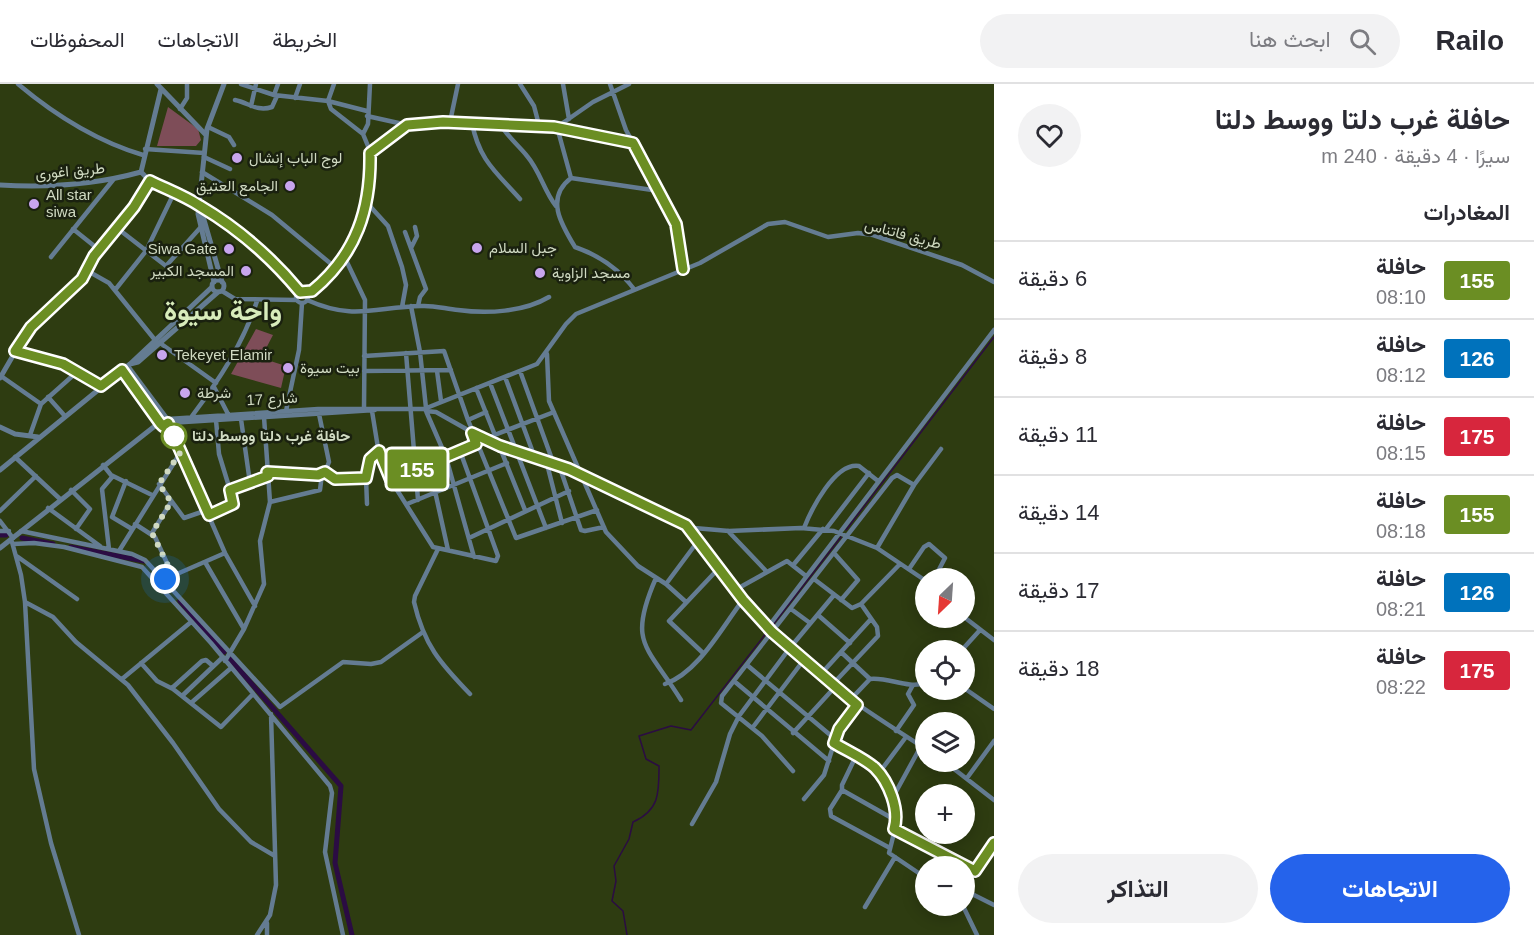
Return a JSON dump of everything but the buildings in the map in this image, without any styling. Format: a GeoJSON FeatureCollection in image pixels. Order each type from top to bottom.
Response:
{"type":"FeatureCollection","features":[{"type":"Feature","properties":{"kind":"street"},"geometry":{"type":"LineString","coordinates":[[18,84],[52,111],[86,132],[144,152],[204,155],[230,169]]}},
{"type":"Feature","properties":{"kind":"street"},"geometry":{"type":"LineString","coordinates":[[180,109],[187,98],[188,84]]}},
{"type":"Feature","properties":{"kind":"street"},"geometry":{"type":"LineString","coordinates":[[224,84],[206,135],[199,205],[200,228],[213,284],[220,292],[230,297],[258,301],[296,300],[334,310],[365,313],[411,306],[479,312],[526,306],[549,297]]}},
{"type":"Feature","properties":{"kind":"street"},"geometry":{"type":"LineString","coordinates":[[241,84],[256,86],[276,95],[328,100],[407,125],[450,122],[539,125],[633,143]]}},
{"type":"Feature","properties":{"kind":"street"},"geometry":{"type":"LineString","coordinates":[[235,100],[260,109],[272,106],[278,84]]}},
{"type":"Feature","properties":{"kind":"street"},"geometry":{"type":"LineString","coordinates":[[295,98],[300,84]]}},
{"type":"Feature","properties":{"kind":"street"},"geometry":{"type":"LineString","coordinates":[[159,87],[141,172],[150,181],[199,205],[258,247],[300,292],[306,293],[315,289],[345,258],[368,204],[370,153],[363,135],[333,112],[328,100],[334,84]]}},
{"type":"Feature","properties":{"kind":"street"},"geometry":{"type":"LineString","coordinates":[[363,135],[368,124],[369,84]]}},
{"type":"Feature","properties":{"kind":"street"},"geometry":{"type":"LineString","coordinates":[[450,122],[458,84]]}},
{"type":"Feature","properties":{"kind":"street"},"geometry":{"type":"LineString","coordinates":[[520,84],[534,106],[539,125]]}},
{"type":"Feature","properties":{"kind":"street"},"geometry":{"type":"LineString","coordinates":[[563,84],[569,119]]}},
{"type":"Feature","properties":{"kind":"street"},"geometry":{"type":"LineString","coordinates":[[610,84],[633,143],[679,233],[683,269]]}},
{"type":"Feature","properties":{"kind":"street"},"geometry":{"type":"LineString","coordinates":[[557,127],[629,84]]}},
{"type":"Feature","properties":{"kind":"street"},"geometry":{"type":"LineString","coordinates":[[251,106],[256,86]]}},
{"type":"Feature","properties":{"kind":"street"},"geometry":{"type":"LineString","coordinates":[[159,87],[206,135]]}},
{"type":"Feature","properties":{"kind":"street"},"geometry":{"type":"LineString","coordinates":[[472,123],[476,143],[484,158],[520,199]]}},
{"type":"Feature","properties":{"kind":"street"},"geometry":{"type":"LineString","coordinates":[[500,124],[507,137],[528,157],[543,189],[556,206],[575,247],[589,252],[611,266],[634,289]]}},
{"type":"Feature","properties":{"kind":"street"},"geometry":{"type":"LineString","coordinates":[[370,153],[407,125]]}},
{"type":"Feature","properties":{"kind":"street"},"geometry":{"type":"LineString","coordinates":[[208,127],[229,137],[234,145]]}},
{"type":"Feature","properties":{"kind":"street"},"geometry":{"type":"LineString","coordinates":[[557,127],[571,178]]}},
{"type":"Feature","properties":{"kind":"street","name":"طريق اغورى"},"geometry":{"type":"LineString","coordinates":[[0,185],[51,187],[113,180],[141,172]]}},
{"type":"Feature","properties":{"kind":"street"},"geometry":{"type":"LineString","coordinates":[[202,172],[269,213],[336,268]]}},
{"type":"Feature","properties":{"kind":"street"},"geometry":{"type":"LineString","coordinates":[[556,206],[561,186],[571,178],[659,191]]}},
{"type":"Feature","properties":{"kind":"street"},"geometry":{"type":"LineString","coordinates":[[51,257],[113,180]]}},
{"type":"Feature","properties":{"kind":"street"},"geometry":{"type":"LineString","coordinates":[[41,404],[1,377],[25,335],[75,288],[98,249],[134,207],[150,181]]}},
{"type":"Feature","properties":{"kind":"street"},"geometry":{"type":"LineString","coordinates":[[115,290],[146,251],[174,193]]}},
{"type":"Feature","properties":{"kind":"street"},"geometry":{"type":"LineString","coordinates":[[368,204],[388,226],[402,267],[406,285],[402,307]]}},
{"type":"Feature","properties":{"kind":"street"},"geometry":{"type":"LineString","coordinates":[[157,342],[220,292],[222,282],[199,205]]}},
{"type":"Feature","properties":{"kind":"street","name":"طريق فاتناس"},"geometry":{"type":"LineString","coordinates":[[425,409],[537,364],[576,314],[700,263],[763,227],[784,222],[822,237],[858,233],[873,235],[962,265],[994,282]]}},
{"type":"Feature","properties":{"kind":"street"},"geometry":{"type":"LineString","coordinates":[[411,248],[417,236],[415,227]]}},
{"type":"Feature","properties":{"kind":"street"},"geometry":{"type":"LineString","coordinates":[[117,228],[168,266],[200,228]]}},
{"type":"Feature","properties":{"kind":"street"},"geometry":{"type":"LineString","coordinates":[[73,229],[98,249]]}},
{"type":"Feature","properties":{"kind":"street"},"geometry":{"type":"LineString","coordinates":[[405,232],[426,289],[420,297],[418,306]]}},
{"type":"Feature","properties":{"kind":"street"},"geometry":{"type":"LineString","coordinates":[[415,261],[418,255]]}},
{"type":"Feature","properties":{"kind":"street"},"geometry":{"type":"LineString","coordinates":[[345,258],[365,300],[364,408]]}},
{"type":"Feature","properties":{"kind":"street"},"geometry":{"type":"LineString","coordinates":[[86,270],[104,279],[115,290],[157,342],[215,385],[228,414]]}},
{"type":"Feature","properties":{"kind":"street"},"geometry":{"type":"LineString","coordinates":[[0,470],[101,386],[127,366],[138,362],[204,297],[213,284],[222,282]]}},
{"type":"Feature","properties":{"kind":"street"},"geometry":{"type":"LineString","coordinates":[[296,300],[296,295],[300,292]]}},
{"type":"Feature","properties":{"kind":"street"},"geometry":{"type":"LineString","coordinates":[[286,411],[299,350],[306,293]]}},
{"type":"Feature","properties":{"kind":"street"},"geometry":{"type":"LineString","coordinates":[[192,416],[239,347],[258,301]]}},
{"type":"Feature","properties":{"kind":"street"},"geometry":{"type":"LineString","coordinates":[[411,306],[420,352],[425,409],[446,457],[474,557]]}},
{"type":"Feature","properties":{"kind":"street"},"geometry":{"type":"LineString","coordinates":[[768,627],[994,330]]}},
{"type":"Feature","properties":{"kind":"street"},"geometry":{"type":"LineString","coordinates":[[15,351],[78,371],[101,386]]}},
{"type":"Feature","properties":{"kind":"street"},"geometry":{"type":"LineString","coordinates":[[364,356],[444,351],[476,444],[506,519],[517,538],[597,510]]}},
{"type":"Feature","properties":{"kind":"street"},"geometry":{"type":"LineString","coordinates":[[547,352],[547,391],[604,527],[622,551],[686,602]]}},
{"type":"Feature","properties":{"kind":"street"},"geometry":{"type":"LineString","coordinates":[[406,353],[418,500]]}},
{"type":"Feature","properties":{"kind":"street"},"geometry":{"type":"LineString","coordinates":[[127,366],[168,421],[225,554],[255,606]]}},
{"type":"Feature","properties":{"kind":"street"},"geometry":{"type":"LineString","coordinates":[[127,366],[141,394],[163,426],[168,421]]}},
{"type":"Feature","properties":{"kind":"street"},"geometry":{"type":"LineString","coordinates":[[364,371],[451,370]]}},
{"type":"Feature","properties":{"kind":"street"},"geometry":{"type":"LineString","coordinates":[[30,435],[41,404],[78,371]]}},
{"type":"Feature","properties":{"kind":"street"},"geometry":{"type":"LineString","coordinates":[[437,371],[441,401]]}},
{"type":"Feature","properties":{"kind":"street"},"geometry":{"type":"LineString","coordinates":[[520,371],[583,531],[604,527]]}},
{"type":"Feature","properties":{"kind":"street"},"geometry":{"type":"LineString","coordinates":[[505,377],[535,458]]}},
{"type":"Feature","properties":{"kind":"street"},"geometry":{"type":"LineString","coordinates":[[490,383],[546,528]]}},
{"type":"Feature","properties":{"kind":"street"},"geometry":{"type":"LineString","coordinates":[[476,388],[525,510]]}},
{"type":"Feature","properties":{"kind":"street"},"geometry":{"type":"LineString","coordinates":[[141,394],[146,390]]}},
{"type":"Feature","properties":{"kind":"street"},"geometry":{"type":"LineString","coordinates":[[48,397],[64,416]]}},
{"type":"Feature","properties":{"kind":"street","name":"شارع 17"},"geometry":{"type":"LineString","coordinates":[[168,421],[192,416],[228,414],[364,408],[375,410]]}},
{"type":"Feature","properties":{"kind":"street"},"geometry":{"type":"LineString","coordinates":[[425,409],[436,412],[483,439],[556,464],[686,525],[701,529],[728,531],[804,528],[840,532],[877,548],[915,573]]}},
{"type":"Feature","properties":{"kind":"street","name":"شارع 17"},"geometry":{"type":"LineString","coordinates":[[168,421],[425,409]]}},
{"type":"Feature","properties":{"kind":"street"},"geometry":{"type":"LineString","coordinates":[[375,410],[379,451],[391,480],[433,547],[493,561],[498,559],[460,451]]}},
{"type":"Feature","properties":{"kind":"street"},"geometry":{"type":"LineString","coordinates":[[468,420],[486,412]]}},
{"type":"Feature","properties":{"kind":"street"},"geometry":{"type":"LineString","coordinates":[[483,439],[554,412]]}},
{"type":"Feature","properties":{"kind":"street"},"geometry":{"type":"LineString","coordinates":[[270,502],[320,490],[324,473],[330,462],[319,414]]}},
{"type":"Feature","properties":{"kind":"street"},"geometry":{"type":"LineString","coordinates":[[182,696],[213,666],[232,652],[264,584],[260,541],[270,502],[264,417]]}},
{"type":"Feature","properties":{"kind":"street"},"geometry":{"type":"LineString","coordinates":[[241,418],[250,483]]}},
{"type":"Feature","properties":{"kind":"street"},"geometry":{"type":"LineString","coordinates":[[159,484],[185,519],[233,504],[219,454],[216,420]]}},
{"type":"Feature","properties":{"kind":"street"},"geometry":{"type":"LineString","coordinates":[[12,541],[48,508],[160,421]]}},
{"type":"Feature","properties":{"kind":"street"},"geometry":{"type":"LineString","coordinates":[[0,427],[12,433],[38,437]]}},
{"type":"Feature","properties":{"kind":"street"},"geometry":{"type":"LineString","coordinates":[[391,480],[476,444]]}},
{"type":"Feature","properties":{"kind":"street"},"geometry":{"type":"LineString","coordinates":[[877,548],[914,485],[941,449]]}},
{"type":"Feature","properties":{"kind":"street"},"geometry":{"type":"LineString","coordinates":[[119,551],[182,450]]}},
{"type":"Feature","properties":{"kind":"street"},"geometry":{"type":"LineString","coordinates":[[367,504],[366,478],[370,459],[379,451]]}},
{"type":"Feature","properties":{"kind":"street"},"geometry":{"type":"LineString","coordinates":[[15,457],[60,499]]}},
{"type":"Feature","properties":{"kind":"street"},"geometry":{"type":"LineString","coordinates":[[546,460],[562,523]]}},
{"type":"Feature","properties":{"kind":"street"},"geometry":{"type":"LineString","coordinates":[[407,504],[507,463]]}},
{"type":"Feature","properties":{"kind":"street"},"geometry":{"type":"LineString","coordinates":[[429,464],[448,550]]}},
{"type":"Feature","properties":{"kind":"street"},"geometry":{"type":"LineString","coordinates":[[103,465],[113,476],[152,495]]}},
{"type":"Feature","properties":{"kind":"street"},"geometry":{"type":"LineString","coordinates":[[804,528],[818,497],[836,478],[855,465],[878,480]]}},
{"type":"Feature","properties":{"kind":"street"},"geometry":{"type":"LineString","coordinates":[[230,490],[268,474],[324,473],[335,479],[366,478]]}},
{"type":"Feature","properties":{"kind":"street"},"geometry":{"type":"LineString","coordinates":[[794,564],[869,473]]}},
{"type":"Feature","properties":{"kind":"street"},"geometry":{"type":"LineString","coordinates":[[793,771],[753,728],[720,701],[893,476],[897,475],[914,485]]}},
{"type":"Feature","properties":{"kind":"street"},"geometry":{"type":"LineString","coordinates":[[0,511],[36,476]]}},
{"type":"Feature","properties":{"kind":"street"},"geometry":{"type":"LineString","coordinates":[[109,549],[102,487],[113,476]]}},
{"type":"Feature","properties":{"kind":"street"},"geometry":{"type":"LineString","coordinates":[[126,481],[112,517],[152,533],[173,576]]}},
{"type":"Feature","properties":{"kind":"street"},"geometry":{"type":"LineString","coordinates":[[71,490],[90,509],[76,529]]}},
{"type":"Feature","properties":{"kind":"street"},"geometry":{"type":"LineString","coordinates":[[469,538],[569,491]]}},
{"type":"Feature","properties":{"kind":"street"},"geometry":{"type":"LineString","coordinates":[[152,533],[171,502]]}},
{"type":"Feature","properties":{"kind":"street"},"geometry":{"type":"LineString","coordinates":[[48,508],[102,547]]}},
{"type":"Feature","properties":{"kind":"street"},"geometry":{"type":"LineString","coordinates":[[0,520],[9,531],[17,557],[25,602],[34,769],[51,843],[79,935]]}},
{"type":"Feature","properties":{"kind":"street"},"geometry":{"type":"LineString","coordinates":[[686,525],[743,600],[789,649],[832,687],[915,743]]}},
{"type":"Feature","properties":{"kind":"street"},"geometry":{"type":"LineString","coordinates":[[0,531],[9,531]]}},
{"type":"Feature","properties":{"kind":"street"},"geometry":{"type":"LineString","coordinates":[[21,531],[102,547],[142,558],[165,579],[281,707],[343,662],[371,664],[381,662],[423,632]]}},
{"type":"Feature","properties":{"kind":"street"},"geometry":{"type":"LineString","coordinates":[[728,531],[767,572]]}},
{"type":"Feature","properties":{"kind":"street"},"geometry":{"type":"LineString","coordinates":[[2,545],[12,541],[40,543],[137,564],[224,659],[328,782],[332,790],[325,852],[343,935]]}},
{"type":"Feature","properties":{"kind":"street"},"geometry":{"type":"LineString","coordinates":[[666,584],[698,541]]}},
{"type":"Feature","properties":{"kind":"street"},"geometry":{"type":"LineString","coordinates":[[909,569],[924,547],[929,544],[945,558],[940,568]]}},
{"type":"Feature","properties":{"kind":"street"},"geometry":{"type":"LineString","coordinates":[[438,549],[414,598],[423,632],[440,662],[470,694]]}},
{"type":"Feature","properties":{"kind":"street"},"geometry":{"type":"LineString","coordinates":[[834,553],[858,580],[841,600]]}},
{"type":"Feature","properties":{"kind":"street"},"geometry":{"type":"LineString","coordinates":[[165,579],[225,554]]}},
{"type":"Feature","properties":{"kind":"street"},"geometry":{"type":"LineString","coordinates":[[17,557],[77,599]]}},
{"type":"Feature","properties":{"kind":"street"},"geometry":{"type":"LineString","coordinates":[[735,590],[788,561],[806,576]]}},
{"type":"Feature","properties":{"kind":"street"},"geometry":{"type":"LineString","coordinates":[[205,562],[244,629]]}},
{"type":"Feature","properties":{"kind":"street"},"geometry":{"type":"LineString","coordinates":[[814,579],[852,608],[861,604],[900,564]]}},
{"type":"Feature","properties":{"kind":"street"},"geometry":{"type":"LineString","coordinates":[[703,652],[669,623],[718,568]]}},
{"type":"Feature","properties":{"kind":"street"},"geometry":{"type":"LineString","coordinates":[[656,578],[645,603],[640,630],[668,683],[681,700]]}},
{"type":"Feature","properties":{"kind":"street"},"geometry":{"type":"LineString","coordinates":[[692,824],[716,782],[730,734],[739,716],[789,649],[834,595]]}},
{"type":"Feature","properties":{"kind":"street"},"geometry":{"type":"LineString","coordinates":[[668,683],[681,676],[703,652],[743,600]]}},
{"type":"Feature","properties":{"kind":"street"},"geometry":{"type":"LineString","coordinates":[[25,602],[53,617],[76,642],[122,679],[173,743],[219,809],[251,842],[275,856]]}},
{"type":"Feature","properties":{"kind":"street"},"geometry":{"type":"LineString","coordinates":[[793,734],[878,636],[878,631],[861,604]]}},
{"type":"Feature","properties":{"kind":"street"},"geometry":{"type":"LineString","coordinates":[[790,609],[810,623]]}},
{"type":"Feature","properties":{"kind":"street"},"geometry":{"type":"LineString","coordinates":[[818,615],[850,643]]}},
{"type":"Feature","properties":{"kind":"street"},"geometry":{"type":"LineString","coordinates":[[820,675],[871,619]]}},
{"type":"Feature","properties":{"kind":"street"},"geometry":{"type":"LineString","coordinates":[[122,679],[191,622]]}},
{"type":"Feature","properties":{"kind":"street"},"geometry":{"type":"LineString","coordinates":[[975,626],[994,640]]}},
{"type":"Feature","properties":{"kind":"street"},"geometry":{"type":"LineString","coordinates":[[971,640],[980,630]]}},
{"type":"Feature","properties":{"kind":"street"},"geometry":{"type":"LineString","coordinates":[[841,652],[870,679],[884,679],[913,686],[908,694],[915,704],[896,731]]}},
{"type":"Feature","properties":{"kind":"street"},"geometry":{"type":"LineString","coordinates":[[172,688],[204,660],[213,666]]}},
{"type":"Feature","properties":{"kind":"street"},"geometry":{"type":"LineString","coordinates":[[753,728],[802,661]]}},
{"type":"Feature","properties":{"kind":"street"},"geometry":{"type":"LineString","coordinates":[[141,663],[157,681],[172,688],[222,727],[253,694]]}},
{"type":"Feature","properties":{"kind":"street"},"geometry":{"type":"LineString","coordinates":[[747,665],[835,741],[879,773],[892,799],[897,821],[888,847],[889,852],[915,871]]}},
{"type":"Feature","properties":{"kind":"street"},"geometry":{"type":"LineString","coordinates":[[191,703],[231,668]]}},
{"type":"Feature","properties":{"kind":"street"},"geometry":{"type":"LineString","coordinates":[[850,700],[870,679]]}},
{"type":"Feature","properties":{"kind":"street"},"geometry":{"type":"LineString","coordinates":[[734,681],[793,734],[829,761]]}},
{"type":"Feature","properties":{"kind":"street"},"geometry":{"type":"LineString","coordinates":[[975,696],[994,709]]}},
{"type":"Feature","properties":{"kind":"street"},"geometry":{"type":"LineString","coordinates":[[804,799],[824,775],[835,741],[857,705]]}},
{"type":"Feature","properties":{"kind":"street"},"geometry":{"type":"LineString","coordinates":[[267,935],[267,921],[275,896],[271,714]]}},
{"type":"Feature","properties":{"kind":"street"},"geometry":{"type":"LineString","coordinates":[[879,773],[906,737]]}},
{"type":"Feature","properties":{"kind":"street"},"geometry":{"type":"LineString","coordinates":[[967,778],[994,741]]}},
{"type":"Feature","properties":{"kind":"street"},"geometry":{"type":"LineString","coordinates":[[856,756],[842,784],[842,790],[830,809],[832,818],[888,847]]}},
{"type":"Feature","properties":{"kind":"street"},"geometry":{"type":"LineString","coordinates":[[892,799],[915,761]]}},
{"type":"Feature","properties":{"kind":"street"},"geometry":{"type":"LineString","coordinates":[[959,772],[994,800]]}},
{"type":"Feature","properties":{"kind":"street"},"geometry":{"type":"LineString","coordinates":[[842,790],[897,821]]}},
{"type":"Feature","properties":{"kind":"street"},"geometry":{"type":"LineString","coordinates":[[894,829],[946,856]]}},
{"type":"Feature","properties":{"kind":"street"},"geometry":{"type":"LineString","coordinates":[[975,871],[994,843]]}},
{"type":"Feature","properties":{"kind":"street"},"geometry":{"type":"LineString","coordinates":[[865,907],[895,857]]}},
{"type":"Feature","properties":{"kind":"street"},"geometry":{"type":"LineString","coordinates":[[975,896],[994,905]]}},
{"type":"Feature","properties":{"kind":"street"},"geometry":{"type":"LineString","coordinates":[[967,916],[976,935]]}},
{"type":"Feature","properties":{"kind":"street"},"geometry":{"type":"LineString","coordinates":[[257,935],[267,921]]}},
{"type":"Feature","properties":{"kind":"shaded area"},"geometry":{"type":"Polygon","coordinates":[[[168,107],[198,129],[201,140],[196,146],[157,146],[168,107]]]}},
{"type":"Feature","properties":{"kind":"shaded area"},"geometry":{"type":"Polygon","coordinates":[[[256,329],[273,335],[261,358],[286,366],[281,388],[231,374],[256,329]]]}},
{"type":"Feature","properties":{"kind":"waterway"},"geometry":{"type":"LineString","coordinates":[[846,530],[994,337]]}},
{"type":"Feature","properties":{"kind":"waterway"},"geometry":{"type":"LineString","coordinates":[[0,535],[6,535]]}},
{"type":"Feature","properties":{"kind":"waterway"},"geometry":{"type":"LineString","coordinates":[[772,626],[841,537]]}},
{"type":"Feature","properties":{"kind":"waterway"},"geometry":{"type":"LineString","coordinates":[[22,538],[53,544]]}},
{"type":"Feature","properties":{"kind":"waterway"},"geometry":{"type":"LineString","coordinates":[[71,547],[144,561]]}},
{"type":"Feature","properties":{"kind":"waterway"},"geometry":{"type":"LineString","coordinates":[[180,601],[224,652]]}},
{"type":"Feature","properties":{"kind":"waterway"},"geometry":{"type":"LineString","coordinates":[[627,935],[623,911],[612,901],[616,881],[614,866],[629,839],[633,822],[653,806],[659,784],[659,766],[646,759],[639,736],[671,726],[691,730],[767,632]]}},
{"type":"Feature","properties":{"kind":"waterway"},"geometry":{"type":"LineString","coordinates":[[230,659],[341,786],[335,863],[352,935]]}},
{"type":"Feature","properties":{"kind":"bus line","name":"155"},"geometry":{"type":"LineString","coordinates":[[683,269],[681,240],[676,224],[633,143],[539,125],[443,122],[407,125],[370,153],[368,202],[348,252],[341,263],[309,293],[300,292],[268,256],[235,229],[199,205],[150,181],[134,207],[98,249],[75,288],[31,327],[15,351],[63,364],[101,386],[122,370],[160,423],[163,426],[168,423],[209,515],[233,504],[230,490],[268,476],[267,472],[318,475],[325,472],[329,477],[335,479],[366,478],[370,459],[379,451],[391,480],[476,444],[472,433],[491,443],[576,472],[686,525],[743,600],[772,632],[802,661],[857,705],[839,729],[834,743],[869,763],[879,773],[894,804],[897,821],[894,829],[975,871],[994,843]]}},
{"type":"Feature","properties":{"kind":"place","name":"لوج الباب إنشال"},"geometry":{"type":"Point","coordinates":[237,158]}},
{"type":"Feature","properties":{"kind":"place","name":"الجامع العتيق"},"geometry":{"type":"Point","coordinates":[290,186]}},
{"type":"Feature","properties":{"kind":"place","name":"All star siwa"},"geometry":{"type":"Point","coordinates":[34,204]}},
{"type":"Feature","properties":{"kind":"place","name":"جبل السلام"},"geometry":{"type":"Point","coordinates":[477,248]}},
{"type":"Feature","properties":{"kind":"place","name":"Siwa Gate"},"geometry":{"type":"Point","coordinates":[229,249]}},
{"type":"Feature","properties":{"kind":"place","name":"المسجد الكبير"},"geometry":{"type":"Point","coordinates":[246,271]}},
{"type":"Feature","properties":{"kind":"place","name":"مسجد الزاوية"},"geometry":{"type":"Point","coordinates":[540,273]}},
{"type":"Feature","properties":{"kind":"place","name":"Tekeyet Elamir"},"geometry":{"type":"Point","coordinates":[162,355]}},
{"type":"Feature","properties":{"kind":"place","name":"بيت سيوة"},"geometry":{"type":"Point","coordinates":[288,368]}},
{"type":"Feature","properties":{"kind":"place","name":"شرطة"},"geometry":{"type":"Point","coordinates":[185,393]}},
{"type":"Feature","properties":{"kind":"place","name":"حافلة غرب دلتا ووسط دلتا"},"geometry":{"type":"Point","coordinates":[174,436]}},
{"type":"Feature","properties":{"kind":"district","name":"واحة سيوة"},"geometry":{"type":"Point","coordinates":[223,311]}},
{"type":"Feature","properties":{"kind":"route"},"geometry":{"type":"LineString","coordinates":[[165,579],[173,576],[152,533],[171,502],[159,484],[182,450],[174,436]]}}]}
